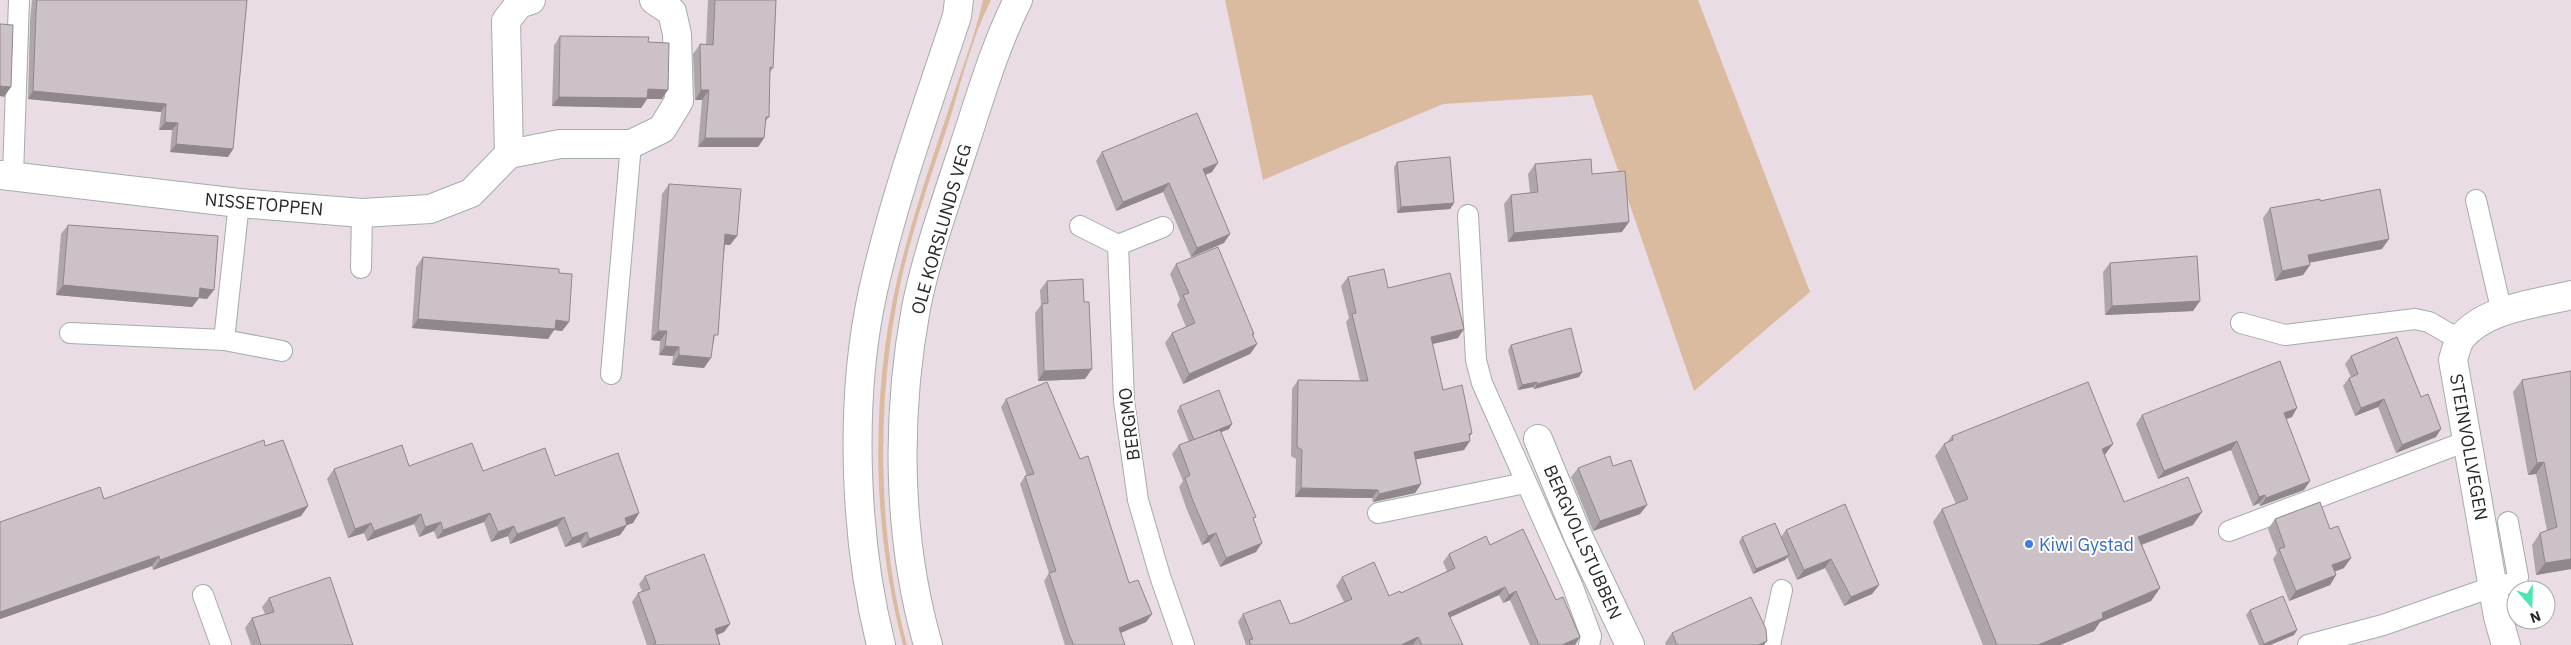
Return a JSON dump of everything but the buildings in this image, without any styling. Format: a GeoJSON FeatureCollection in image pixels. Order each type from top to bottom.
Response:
{"type":"FeatureCollection","features":[{"type":"Feature","properties":{"kind":"street"},"geometry":{"type":"LineString","coordinates":[[531,0],[519,4],[506,21],[509,154],[560,144],[632,144],[662,129],[679,101],[678,34],[672,12],[654,0]]}},
{"type":"Feature","properties":{"kind":"street"},"geometry":{"type":"LineString","coordinates":[[881,645],[866,558],[858,476],[860,383],[872,293],[894,205],[957,16],[959,0]]}},
{"type":"Feature","properties":{"kind":"street","name":"OLE KORSLUNDS VEG"},"geometry":{"type":"LineString","coordinates":[[928,645],[910,554],[902,477],[906,384],[916,308],[938,224],[999,38],[1018,0]]}},
{"type":"Feature","properties":{"kind":"street","name":"NISSETOPPEN"},"geometry":{"type":"LineString","coordinates":[[6,175],[239,203],[362,213],[430,209],[471,193],[509,154]]}},
{"type":"Feature","properties":{"kind":"street"},"geometry":{"type":"LineString","coordinates":[[2460,340],[2476,324],[2502,313],[2571,295]]}},
{"type":"Feature","properties":{"kind":"street","name":"STEINVOLLVEGEN"},"geometry":{"type":"LineString","coordinates":[[2460,340],[2453,360],[2494,586],[2498,618],[2506,645]]}},
{"type":"Feature","properties":{"kind":"street","name":"BERGVOLLSTUBBEN"},"geometry":{"type":"LineString","coordinates":[[1538,439],[1578,536],[1630,645]]}},
{"type":"Feature","properties":{"kind":"lane"},"geometry":{"type":"LineString","coordinates":[[6,175],[19,0]]}},
{"type":"Feature","properties":{"kind":"lane"},"geometry":{"type":"LineString","coordinates":[[611,374],[632,144]]}},
{"type":"Feature","properties":{"kind":"lane"},"geometry":{"type":"LineString","coordinates":[[2476,200],[2502,313]]}},
{"type":"Feature","properties":{"kind":"lane"},"geometry":{"type":"LineString","coordinates":[[224,340],[239,203]]}},
{"type":"Feature","properties":{"kind":"lane"},"geometry":{"type":"LineString","coordinates":[[361,268],[362,213]]}},
{"type":"Feature","properties":{"kind":"lane"},"geometry":{"type":"LineString","coordinates":[[1468,215],[1476,360],[1482,384],[1573,587],[1591,636],[1589,645]]}},
{"type":"Feature","properties":{"kind":"lane"},"geometry":{"type":"LineString","coordinates":[[1080,226],[1118,244],[1163,227]]}},
{"type":"Feature","properties":{"kind":"lane","name":"BERGMO"},"geometry":{"type":"LineString","coordinates":[[1118,244],[1124,401],[1138,500],[1160,576],[1184,645]]}},
{"type":"Feature","properties":{"kind":"lane"},"geometry":{"type":"LineString","coordinates":[[2241,323],[2285,335],[2415,319],[2429,322],[2460,340]]}},
{"type":"Feature","properties":{"kind":"lane"},"geometry":{"type":"LineString","coordinates":[[70,333],[224,340],[282,351]]}},
{"type":"Feature","properties":{"kind":"lane"},"geometry":{"type":"LineString","coordinates":[[2230,531],[2467,441]]}},
{"type":"Feature","properties":{"kind":"lane"},"geometry":{"type":"LineString","coordinates":[[1378,512],[1525,483]]}},
{"type":"Feature","properties":{"kind":"lane"},"geometry":{"type":"LineString","coordinates":[[2308,645],[2383,625],[2494,586],[2513,583],[2518,577],[2508,522]]}},
{"type":"Feature","properties":{"kind":"lane"},"geometry":{"type":"LineString","coordinates":[[1770,645],[1782,590]]}},
{"type":"Feature","properties":{"kind":"lane"},"geometry":{"type":"LineString","coordinates":[[203,595],[221,645]]}},
{"type":"Feature","properties":{"kind":"shaded area"},"geometry":{"type":"Polygon","coordinates":[[[983,0],[991,0],[972,46],[913,233],[898,295],[890,344],[883,446],[884,498],[896,598],[907,645],[903,645],[892,596],[884,546],[880,496],[878,445],[880,394],[886,343],[894,294],[911,226],[970,46],[983,0]]]}},
{"type":"Feature","properties":{"kind":"shaded area"},"geometry":{"type":"Polygon","coordinates":[[[1225,0],[1698,0],[1810,292],[1694,391],[1592,95],[1443,104],[1263,180],[1225,0]]]}},
{"type":"Feature","properties":{"kind":"place","name":"Kiwi Gystad"},"geometry":{"type":"Point","coordinates":[2029,544]}}]}
